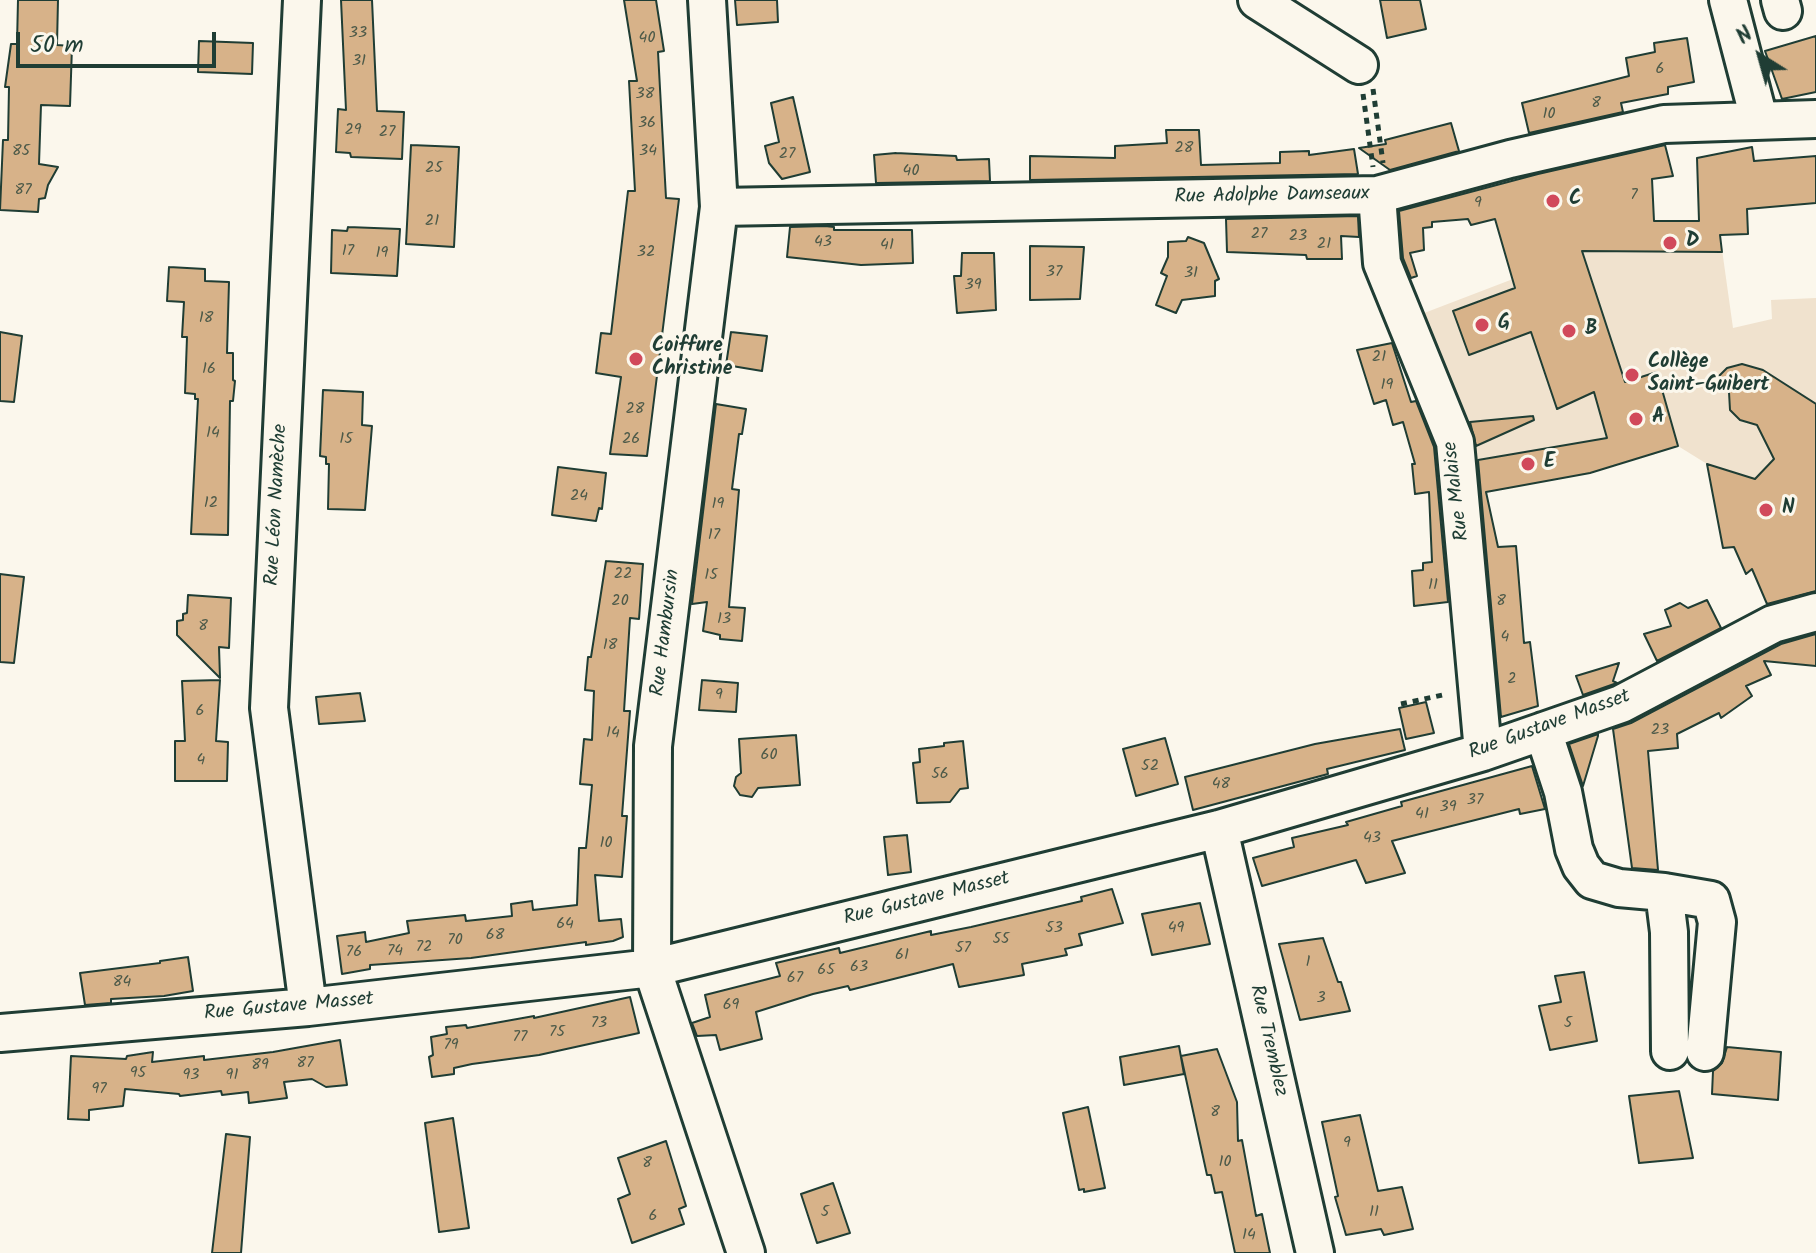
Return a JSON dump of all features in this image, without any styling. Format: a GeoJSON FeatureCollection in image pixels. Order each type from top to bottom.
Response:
{"type":"FeatureCollection","features":[{"type":"Feature","properties":{"kind":"street","name":"Rue Léon Namèche"},"geometry":{"type":"LineString","coordinates":[[302,0],[269,708],[308,1007]]}},
{"type":"Feature","properties":{"kind":"street","name":"Rue Hambursin"},"geometry":{"type":"LineString","coordinates":[[707,0],[719,207],[653,746],[652,968],[746,1253]]}},
{"type":"Feature","properties":{"kind":"street"},"geometry":{"type":"LineString","coordinates":[[1257,0],[1366,75]]}},
{"type":"Feature","properties":{"kind":"street"},"geometry":{"type":"LineString","coordinates":[[1728,0],[1759,119]]}},
{"type":"Feature","properties":{"kind":"street","name":"Rue Adolphe Damseaux"},"geometry":{"type":"LineString","coordinates":[[719,207],[1382,193],[1636,130],[1690,122],[1816,119]]}},
{"type":"Feature","properties":{"kind":"street","name":"Rue Malaise"},"geometry":{"type":"LineString","coordinates":[[1382,193],[1382,263],[1455,442],[1483,752]]}},
{"type":"Feature","properties":{"kind":"street","name":"Rue Gustave Masset"},"geometry":{"type":"LineString","coordinates":[[0,1033],[308,1007],[652,968],[1219,829],[1483,752],[1621,704],[1773,624],[1816,612]]}},
{"type":"Feature","properties":{"kind":"street"},"geometry":{"type":"LineString","coordinates":[[1543,731],[1563,792],[1574,849],[1581,866],[1592,880],[1619,888],[1664,892],[1711,900],[1717,922],[1688,1052],[1664,892]]}},
{"type":"Feature","properties":{"kind":"street","name":"Rue Tremblez"},"geometry":{"type":"LineString","coordinates":[[1219,829],[1315,1253]]}},
{"type":"Feature","properties":{"kind":"path"},"geometry":{"type":"LineString","coordinates":[[1366,75],[1382,193]]}},
{"type":"Feature","properties":{"kind":"path"},"geometry":{"type":"LineString","coordinates":[[1366,75],[1382,193]]}},
{"type":"Feature","properties":{"kind":"path"},"geometry":{"type":"LineString","coordinates":[[1401,704],[1477,688]]}},
{"type":"Feature","properties":{"kind":"shaded area","name":"Collège Saint-Guibert"},"geometry":{"type":"Polygon","coordinates":[[[1613,160],[1618,223],[1718,221],[1733,328],[1772,319],[1771,300],[1816,298],[1816,541],[1746,574],[1734,547],[1723,548],[1707,464],[1678,446],[1589,473],[1470,494],[1470,422],[1419,315],[1513,279],[1486,187],[1613,160]]]}},
{"type":"Feature","properties":{"kind":"building"},"geometry":{"type":"Polygon","coordinates":[[[18,0],[58,0],[57,45],[72,46],[70,106],[41,105],[39,164],[58,167],[45,198],[39,199],[38,212],[0,210],[3,140],[8,140],[9,87],[5,87],[11,44],[17,44],[18,0]]]}},
{"type":"Feature","properties":{"kind":"building"},"geometry":{"type":"Polygon","coordinates":[[[341,0],[372,0],[377,111],[404,112],[402,159],[351,157],[350,153],[336,152],[338,109],[346,110],[341,0]]]}},
{"type":"Feature","properties":{"kind":"building"},"geometry":{"type":"Polygon","coordinates":[[[624,0],[656,0],[664,51],[658,52],[666,198],[679,199],[647,456],[610,454],[621,377],[596,373],[601,333],[611,334],[628,191],[635,191],[629,81],[637,81],[624,0]]]}},
{"type":"Feature","properties":{"kind":"building"},"geometry":{"type":"Polygon","coordinates":[[[735,0],[777,0],[778,22],[737,25],[735,0]]]}},
{"type":"Feature","properties":{"kind":"building"},"geometry":{"type":"Polygon","coordinates":[[[1380,0],[1420,0],[1426,29],[1387,38],[1380,0]]]}},
{"type":"Feature","properties":{"kind":"building"},"geometry":{"type":"Polygon","coordinates":[[[1816,36],[1816,92],[1782,99],[1765,51],[1816,36]]]}},
{"type":"Feature","properties":{"kind":"building"},"geometry":{"type":"Polygon","coordinates":[[[1687,38],[1694,82],[1668,87],[1668,94],[1621,103],[1623,112],[1529,133],[1522,103],[1629,76],[1626,58],[1655,52],[1654,43],[1687,38]]]}},
{"type":"Feature","properties":{"kind":"building"},"geometry":{"type":"Polygon","coordinates":[[[199,41],[253,43],[252,74],[198,72],[199,41]]]}},
{"type":"Feature","properties":{"kind":"building"},"geometry":{"type":"Polygon","coordinates":[[[793,97],[810,172],[782,179],[769,163],[765,146],[779,142],[771,103],[793,97]]]}},
{"type":"Feature","properties":{"kind":"building"},"geometry":{"type":"Polygon","coordinates":[[[1451,123],[1459,151],[1390,170],[1359,148],[1386,144],[1385,140],[1451,123]]]}},
{"type":"Feature","properties":{"kind":"building"},"geometry":{"type":"Polygon","coordinates":[[[1166,130],[1199,130],[1201,165],[1280,163],[1280,152],[1309,151],[1309,155],[1354,149],[1358,174],[1030,180],[1030,156],[1115,158],[1115,146],[1167,143],[1166,130]]]}},
{"type":"Feature","properties":{"kind":"building"},"geometry":{"type":"Polygon","coordinates":[[[411,145],[459,147],[454,247],[406,244],[411,145]]]}},
{"type":"Feature","properties":{"kind":"building"},"geometry":{"type":"Polygon","coordinates":[[[1665,145],[1673,176],[1652,179],[1654,221],[1699,221],[1697,158],[1752,147],[1754,161],[1816,156],[1816,203],[1747,209],[1748,234],[1720,235],[1722,252],[1582,251],[1625,382],[1657,372],[1678,446],[1590,473],[1486,492],[1498,547],[1516,546],[1524,643],[1530,642],[1538,706],[1501,717],[1478,460],[1607,438],[1594,392],[1557,409],[1531,332],[1469,355],[1453,311],[1515,288],[1495,219],[1471,225],[1468,219],[1432,222],[1432,227],[1423,228],[1424,250],[1410,253],[1417,276],[1411,278],[1403,258],[1399,211],[1538,174],[1665,145]]]}},
{"type":"Feature","properties":{"kind":"building"},"geometry":{"type":"Polygon","coordinates":[[[874,155],[956,156],[957,160],[989,159],[990,181],[876,183],[874,155]]]}},
{"type":"Feature","properties":{"kind":"building"},"geometry":{"type":"Polygon","coordinates":[[[1358,216],[1359,237],[1341,236],[1342,259],[1227,252],[1226,219],[1358,216]]]}},
{"type":"Feature","properties":{"kind":"building"},"geometry":{"type":"Polygon","coordinates":[[[348,227],[400,229],[397,276],[331,273],[332,230],[347,231],[348,227]]]}},
{"type":"Feature","properties":{"kind":"building"},"geometry":{"type":"Polygon","coordinates":[[[790,227],[834,227],[834,230],[912,230],[913,263],[861,265],[787,257],[790,227]]]}},
{"type":"Feature","properties":{"kind":"building"},"geometry":{"type":"Polygon","coordinates":[[[1188,237],[1204,243],[1219,279],[1215,281],[1215,296],[1182,300],[1176,313],[1156,305],[1167,276],[1161,273],[1168,257],[1168,242],[1186,241],[1188,237]]]}},
{"type":"Feature","properties":{"kind":"building"},"geometry":{"type":"Polygon","coordinates":[[[1030,246],[1084,247],[1080,299],[1030,300],[1030,246]]]}},
{"type":"Feature","properties":{"kind":"building"},"geometry":{"type":"Polygon","coordinates":[[[962,253],[994,253],[996,310],[957,313],[954,276],[961,276],[962,253]]]}},
{"type":"Feature","properties":{"kind":"building"},"geometry":{"type":"Polygon","coordinates":[[[169,267],[205,269],[205,281],[229,282],[227,353],[233,353],[235,381],[233,401],[230,401],[228,535],[191,534],[198,399],[195,399],[195,394],[185,393],[187,337],[182,337],[184,302],[167,301],[169,267]]]}},
{"type":"Feature","properties":{"kind":"building"},"geometry":{"type":"Polygon","coordinates":[[[0,332],[22,336],[14,402],[0,401],[0,332]]]}},
{"type":"Feature","properties":{"kind":"building"},"geometry":{"type":"Polygon","coordinates":[[[731,332],[767,336],[762,371],[726,365],[731,332]]]}},
{"type":"Feature","properties":{"kind":"building"},"geometry":{"type":"Polygon","coordinates":[[[1392,343],[1411,402],[1416,401],[1434,447],[1448,602],[1414,606],[1412,571],[1423,570],[1423,563],[1432,562],[1429,492],[1415,494],[1412,464],[1415,464],[1403,422],[1393,425],[1386,400],[1374,404],[1357,350],[1392,343]]]}},
{"type":"Feature","properties":{"kind":"building"},"geometry":{"type":"Polygon","coordinates":[[[1742,364],[1763,370],[1816,404],[1816,591],[1767,604],[1752,569],[1746,574],[1734,547],[1723,548],[1707,464],[1755,479],[1774,459],[1757,425],[1740,420],[1730,410],[1729,392],[1712,383],[1727,368],[1742,364]]]}},
{"type":"Feature","properties":{"kind":"building"},"geometry":{"type":"Polygon","coordinates":[[[323,390],[363,392],[362,425],[372,426],[365,510],[328,509],[329,464],[326,464],[326,457],[320,456],[323,390]]]}},
{"type":"Feature","properties":{"kind":"building"},"geometry":{"type":"Polygon","coordinates":[[[716,404],[746,409],[742,434],[739,434],[732,489],[739,490],[729,607],[745,608],[742,641],[720,639],[720,635],[703,631],[707,602],[692,604],[716,404]]]}},
{"type":"Feature","properties":{"kind":"building"},"geometry":{"type":"Polygon","coordinates":[[[1533,416],[1534,420],[1476,446],[1470,422],[1533,416]]]}},
{"type":"Feature","properties":{"kind":"building"},"geometry":{"type":"Polygon","coordinates":[[[558,467],[606,473],[602,509],[599,508],[596,521],[552,515],[558,467]]]}},
{"type":"Feature","properties":{"kind":"building"},"geometry":{"type":"Polygon","coordinates":[[[606,561],[643,564],[639,619],[630,618],[624,711],[630,711],[622,816],[627,816],[622,877],[595,875],[599,921],[621,919],[623,937],[586,945],[586,942],[471,958],[370,965],[370,969],[342,974],[337,936],[365,932],[366,942],[409,933],[407,921],[465,915],[466,921],[512,916],[511,904],[532,901],[533,910],[577,905],[579,848],[586,848],[592,785],[580,784],[584,739],[592,740],[594,691],[585,690],[606,561]]]}},
{"type":"Feature","properties":{"kind":"building"},"geometry":{"type":"Polygon","coordinates":[[[0,574],[24,577],[14,663],[0,662],[0,574]]]}},
{"type":"Feature","properties":{"kind":"building"},"geometry":{"type":"Polygon","coordinates":[[[188,595],[231,598],[229,648],[219,647],[220,678],[177,635],[177,621],[183,620],[183,614],[187,613],[188,595]]]}},
{"type":"Feature","properties":{"kind":"building"},"geometry":{"type":"Polygon","coordinates":[[[1707,600],[1721,628],[1657,661],[1644,634],[1671,626],[1665,610],[1680,603],[1688,608],[1707,600]]]}},
{"type":"Feature","properties":{"kind":"building"},"geometry":{"type":"Polygon","coordinates":[[[1816,634],[1816,666],[1764,661],[1771,675],[1746,686],[1752,696],[1721,718],[1719,713],[1677,734],[1678,748],[1648,751],[1658,870],[1632,868],[1613,729],[1631,723],[1781,644],[1816,634]]]}},
{"type":"Feature","properties":{"kind":"building"},"geometry":{"type":"Polygon","coordinates":[[[1619,663],[1613,681],[1617,683],[1583,695],[1576,676],[1619,663]]]}},
{"type":"Feature","properties":{"kind":"building"},"geometry":{"type":"Polygon","coordinates":[[[220,680],[216,741],[228,742],[227,781],[175,781],[175,741],[185,741],[182,681],[220,680]]]}},
{"type":"Feature","properties":{"kind":"building"},"geometry":{"type":"Polygon","coordinates":[[[702,680],[738,683],[736,712],[699,710],[702,680]]]}},
{"type":"Feature","properties":{"kind":"building"},"geometry":{"type":"Polygon","coordinates":[[[360,693],[365,721],[319,724],[316,697],[360,693]]]}},
{"type":"Feature","properties":{"kind":"building"},"geometry":{"type":"Polygon","coordinates":[[[1426,702],[1434,733],[1406,739],[1399,708],[1426,702]]]}},
{"type":"Feature","properties":{"kind":"building"},"geometry":{"type":"Polygon","coordinates":[[[1400,729],[1405,750],[1327,769],[1328,774],[1193,810],[1185,777],[1315,744],[1400,729]]]}},
{"type":"Feature","properties":{"kind":"building"},"geometry":{"type":"Polygon","coordinates":[[[796,735],[800,785],[758,788],[752,797],[740,795],[734,786],[736,777],[741,773],[739,739],[796,735]]]}},
{"type":"Feature","properties":{"kind":"building"},"geometry":{"type":"Polygon","coordinates":[[[1598,736],[1583,786],[1569,744],[1598,736]]]}},
{"type":"Feature","properties":{"kind":"building"},"geometry":{"type":"Polygon","coordinates":[[[1165,738],[1178,784],[1136,796],[1123,749],[1165,738]]]}},
{"type":"Feature","properties":{"kind":"building"},"geometry":{"type":"Polygon","coordinates":[[[963,741],[968,788],[960,789],[950,802],[917,803],[913,763],[920,762],[919,749],[963,741]]]}},
{"type":"Feature","properties":{"kind":"building"},"geometry":{"type":"Polygon","coordinates":[[[1532,766],[1545,809],[1520,814],[1519,809],[1392,841],[1405,873],[1366,883],[1356,860],[1262,886],[1253,858],[1294,847],[1292,838],[1348,825],[1346,822],[1402,806],[1401,802],[1532,766]]]}},
{"type":"Feature","properties":{"kind":"building"},"geometry":{"type":"Polygon","coordinates":[[[907,835],[911,872],[888,875],[884,837],[907,835]]]}},
{"type":"Feature","properties":{"kind":"building"},"geometry":{"type":"Polygon","coordinates":[[[1112,889],[1123,923],[1079,934],[1082,945],[1065,949],[1067,955],[1022,964],[1024,975],[959,987],[953,964],[850,990],[848,986],[813,994],[756,1012],[762,1039],[720,1050],[716,1035],[697,1036],[692,1023],[710,1017],[705,995],[780,976],[776,963],[839,948],[840,953],[931,931],[931,935],[971,927],[1082,901],[1081,897],[1112,889]]]}},
{"type":"Feature","properties":{"kind":"building"},"geometry":{"type":"Polygon","coordinates":[[[1200,903],[1210,944],[1152,955],[1142,914],[1200,903]]]}},
{"type":"Feature","properties":{"kind":"building"},"geometry":{"type":"Polygon","coordinates":[[[1323,938],[1350,1011],[1300,1020],[1279,944],[1323,938]]]}},
{"type":"Feature","properties":{"kind":"building"},"geometry":{"type":"Polygon","coordinates":[[[188,957],[193,991],[111,999],[111,1003],[85,1005],[80,973],[188,957]]]}},
{"type":"Feature","properties":{"kind":"building"},"geometry":{"type":"Polygon","coordinates":[[[1584,972],[1597,1041],[1550,1050],[1539,1006],[1561,1002],[1555,976],[1584,972]]]}},
{"type":"Feature","properties":{"kind":"building"},"geometry":{"type":"Polygon","coordinates":[[[630,997],[639,1033],[539,1055],[472,1064],[454,1068],[454,1074],[432,1077],[429,1057],[433,1055],[431,1037],[447,1034],[446,1027],[466,1025],[467,1028],[534,1018],[630,997]]]}},
{"type":"Feature","properties":{"kind":"building"},"geometry":{"type":"Polygon","coordinates":[[[340,1040],[347,1085],[326,1087],[312,1079],[284,1082],[287,1098],[249,1103],[248,1092],[222,1095],[221,1091],[180,1096],[125,1089],[123,1106],[89,1110],[89,1120],[68,1119],[71,1056],[126,1059],[127,1056],[153,1052],[152,1062],[204,1056],[204,1060],[340,1040]]]}},
{"type":"Feature","properties":{"kind":"building"},"geometry":{"type":"Polygon","coordinates":[[[1179,1046],[1184,1074],[1124,1085],[1120,1057],[1179,1046]]]}},
{"type":"Feature","properties":{"kind":"building"},"geometry":{"type":"Polygon","coordinates":[[[1727,1047],[1781,1052],[1778,1100],[1712,1094],[1713,1071],[1722,1063],[1727,1047]]]}},
{"type":"Feature","properties":{"kind":"building"},"geometry":{"type":"Polygon","coordinates":[[[1217,1049],[1237,1102],[1238,1141],[1242,1140],[1256,1216],[1262,1214],[1270,1253],[1235,1253],[1222,1192],[1215,1193],[1211,1175],[1207,1175],[1181,1056],[1217,1049]]]}},
{"type":"Feature","properties":{"kind":"building"},"geometry":{"type":"Polygon","coordinates":[[[1679,1091],[1693,1158],[1639,1163],[1629,1096],[1679,1091]]]}},
{"type":"Feature","properties":{"kind":"building"},"geometry":{"type":"Polygon","coordinates":[[[1088,1107],[1105,1188],[1084,1192],[1084,1189],[1079,1190],[1063,1113],[1088,1107]]]}},
{"type":"Feature","properties":{"kind":"building"},"geometry":{"type":"Polygon","coordinates":[[[1360,1115],[1378,1191],[1402,1187],[1413,1229],[1384,1235],[1381,1229],[1346,1235],[1335,1197],[1338,1196],[1322,1122],[1360,1115]]]}},
{"type":"Feature","properties":{"kind":"building"},"geometry":{"type":"Polygon","coordinates":[[[453,1118],[469,1228],[439,1232],[425,1123],[453,1118]]]}},
{"type":"Feature","properties":{"kind":"building"},"geometry":{"type":"Polygon","coordinates":[[[226,1134],[250,1137],[241,1253],[212,1253],[226,1134]]]}},
{"type":"Feature","properties":{"kind":"building"},"geometry":{"type":"Polygon","coordinates":[[[666,1141],[686,1206],[679,1209],[684,1224],[632,1243],[618,1199],[630,1194],[618,1158],[666,1141]]]}},
{"type":"Feature","properties":{"kind":"building"},"geometry":{"type":"Polygon","coordinates":[[[833,1183],[850,1233],[817,1243],[801,1194],[833,1183]]]}},
{"type":"Feature","properties":{"kind":"place","name":"C"},"geometry":{"type":"Point","coordinates":[1553,201]}},
{"type":"Feature","properties":{"kind":"place","name":"D"},"geometry":{"type":"Point","coordinates":[1670,243]}},
{"type":"Feature","properties":{"kind":"place","name":"G"},"geometry":{"type":"Point","coordinates":[1482,325]}},
{"type":"Feature","properties":{"kind":"place","name":"B"},"geometry":{"type":"Point","coordinates":[1569,331]}},
{"type":"Feature","properties":{"kind":"place","name":"Coiffure Christine"},"geometry":{"type":"Point","coordinates":[636,359]}},
{"type":"Feature","properties":{"kind":"place","name":"Collège Saint-Guibert"},"geometry":{"type":"Point","coordinates":[1632,375]}},
{"type":"Feature","properties":{"kind":"place","name":"A"},"geometry":{"type":"Point","coordinates":[1636,419]}},
{"type":"Feature","properties":{"kind":"place","name":"E"},"geometry":{"type":"Point","coordinates":[1528,464]}},
{"type":"Feature","properties":{"kind":"place","name":"N"},"geometry":{"type":"Point","coordinates":[1766,510]}}]}
